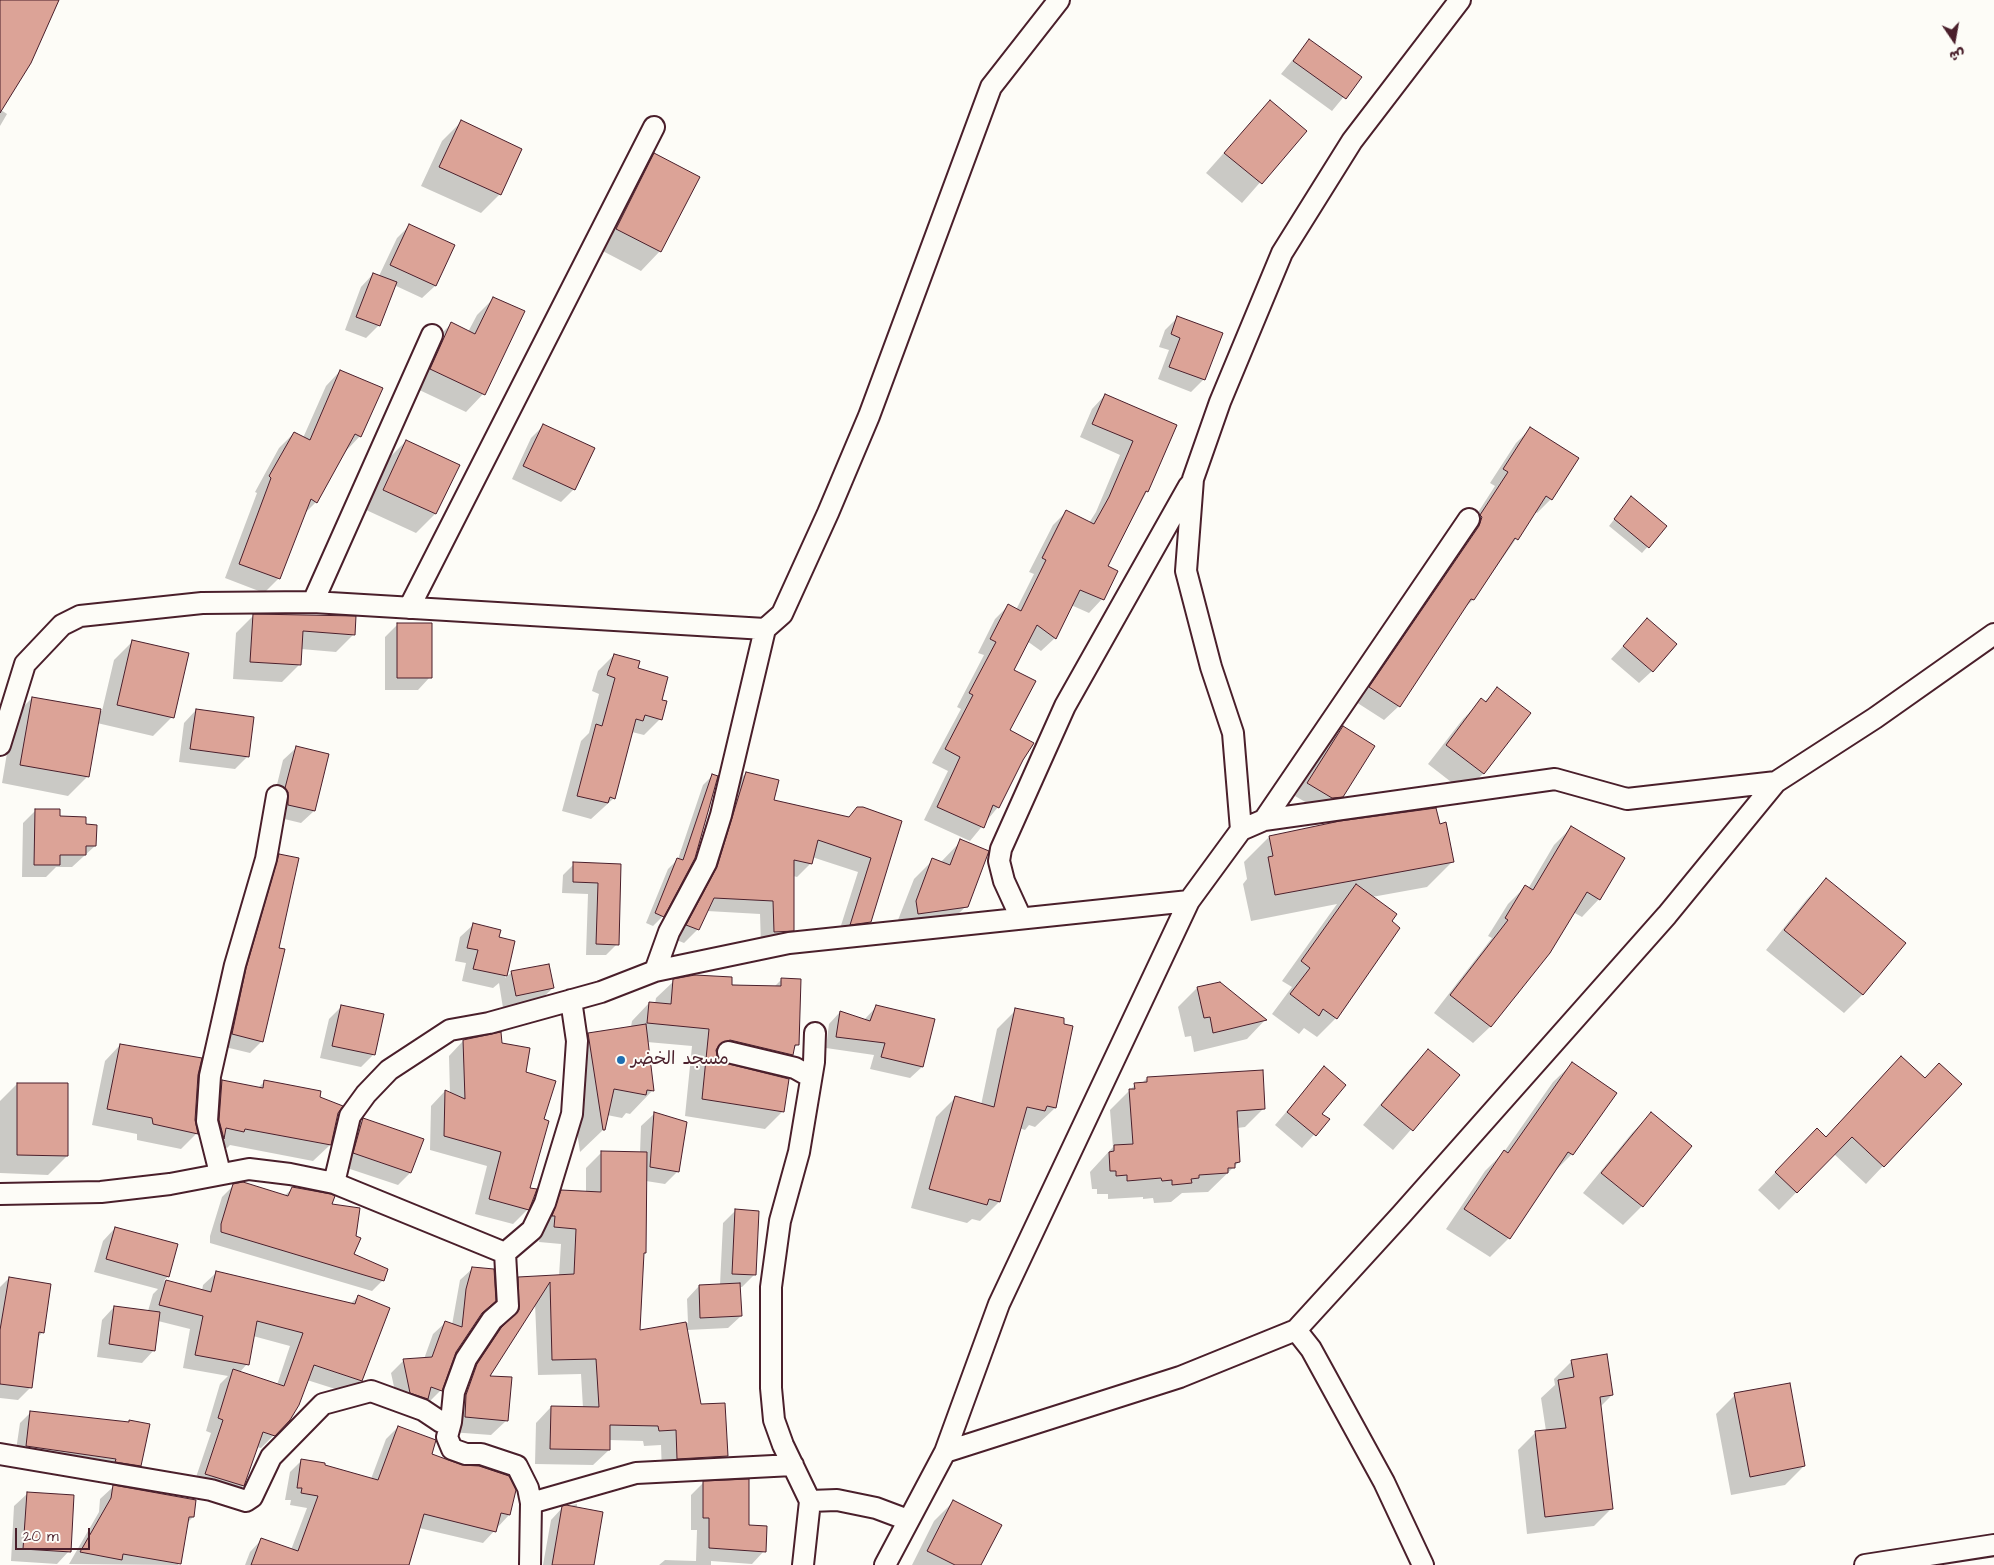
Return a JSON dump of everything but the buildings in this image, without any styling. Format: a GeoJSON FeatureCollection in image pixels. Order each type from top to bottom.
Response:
{"type":"FeatureCollection","features":[{"type":"Feature","properties":{"kind":"street"},"geometry":{"type":"LineString","coordinates":[[655,971],[669,932],[709,855],[724,806],[765,630],[782,614],[828,513],[872,407],[991,87],[1059,0]]}},
{"type":"Feature","properties":{"kind":"street"},"geometry":{"type":"LineString","coordinates":[[1021,918],[1004,881],[999,861],[1001,849],[1065,706],[1192,480],[1220,402],[1282,254],[1352,141],[1460,0]]}},
{"type":"Feature","properties":{"kind":"street"},"geometry":{"type":"LineString","coordinates":[[409,608],[654,127]]}},
{"type":"Feature","properties":{"kind":"street"},"geometry":{"type":"LineString","coordinates":[[313,602],[432,335]]}},
{"type":"Feature","properties":{"kind":"street"},"geometry":{"type":"LineString","coordinates":[[1192,480],[1186,571],[1211,667],[1233,733],[1241,830]]}},
{"type":"Feature","properties":{"kind":"street"},"geometry":{"type":"LineString","coordinates":[[1264,820],[1469,519]]}},
{"type":"Feature","properties":{"kind":"street"},"geometry":{"type":"LineString","coordinates":[[0,745],[25,664],[62,625],[80,616],[202,603],[313,602],[765,630]]}},
{"type":"Feature","properties":{"kind":"street"},"geometry":{"type":"LineString","coordinates":[[944,1452],[1180,1377],[1296,1330],[1401,1215],[1660,922],[1776,782],[1875,718],[1994,634]]}},
{"type":"Feature","properties":{"kind":"street"},"geometry":{"type":"LineString","coordinates":[[887,1564],[944,1452],[999,1304],[1189,901],[1241,830],[1264,820],[1554,779],[1626,798],[1776,782]]}},
{"type":"Feature","properties":{"kind":"street"},"geometry":{"type":"LineString","coordinates":[[220,1173],[207,1121],[210,1076],[236,964],[266,859],[277,796]]}},
{"type":"Feature","properties":{"kind":"street"},"geometry":{"type":"LineString","coordinates":[[334,1183],[350,1116],[366,1094],[389,1070],[450,1030],[488,1023],[601,992],[655,971],[789,943],[1189,901]]}},
{"type":"Feature","properties":{"kind":"street"},"geometry":{"type":"LineString","coordinates":[[505,1253],[532,1230],[545,1203],[572,1114],[577,1041],[570,1000]]}},
{"type":"Feature","properties":{"kind":"street"},"geometry":{"type":"LineString","coordinates":[[803,1565],[810,1501],[774,1420],[771,1388],[771,1287],[780,1221],[799,1152],[814,1062],[815,1033]]}},
{"type":"Feature","properties":{"kind":"street"},"geometry":{"type":"LineString","coordinates":[[728,1052],[795,1068],[811,1077]]}},
{"type":"Feature","properties":{"kind":"street"},"geometry":{"type":"LineString","coordinates":[[0,1194],[101,1192],[170,1184],[249,1169],[290,1174],[334,1183],[505,1253]]}},
{"type":"Feature","properties":{"kind":"street"},"geometry":{"type":"LineString","coordinates":[[505,1253],[508,1306],[492,1320],[466,1359],[454,1392],[451,1422],[447,1437],[452,1449],[466,1454],[481,1454],[517,1466],[528,1488],[531,1503],[530,1565]]}},
{"type":"Feature","properties":{"kind":"street"},"geometry":{"type":"LineString","coordinates":[[1296,1330],[1311,1350],[1384,1482],[1423,1565]]}},
{"type":"Feature","properties":{"kind":"street"},"geometry":{"type":"LineString","coordinates":[[0,1454],[211,1490],[246,1501],[252,1497],[270,1457],[323,1404],[371,1391],[423,1410],[441,1422],[451,1422]]}},
{"type":"Feature","properties":{"kind":"street"},"geometry":{"type":"LineString","coordinates":[[531,1503],[636,1473],[793,1465]]}},
{"type":"Feature","properties":{"kind":"street"},"geometry":{"type":"LineString","coordinates":[[810,1501],[836,1500],[876,1508],[908,1520]]}},
{"type":"Feature","properties":{"kind":"street"},"geometry":{"type":"LineString","coordinates":[[1865,1565],[1994,1545]]}},
{"type":"Feature","properties":{"kind":"place","name":"مسجد الخضر"},"geometry":{"type":"Point","coordinates":[621,1060]}}]}
